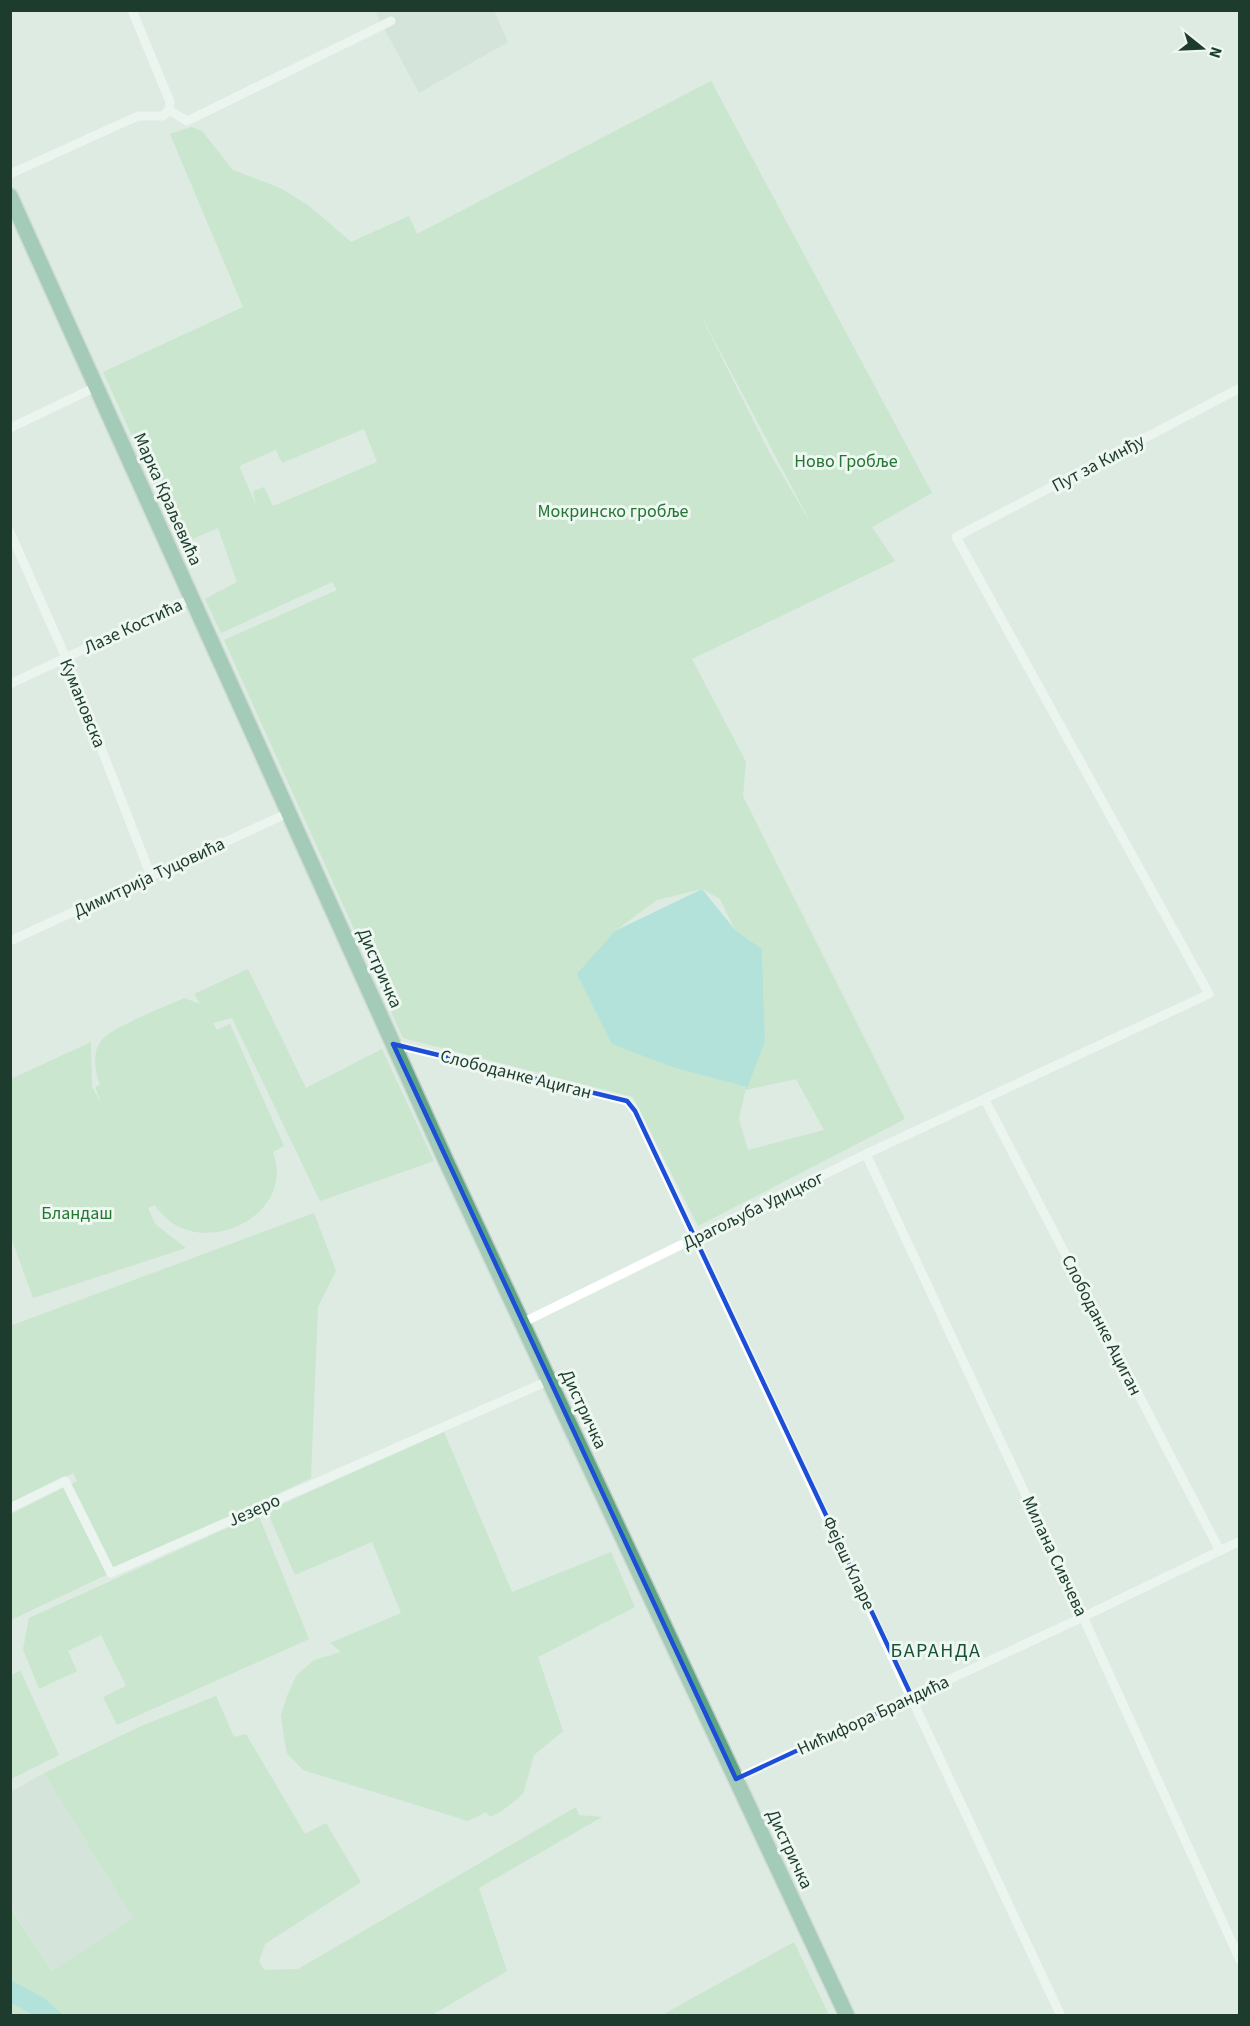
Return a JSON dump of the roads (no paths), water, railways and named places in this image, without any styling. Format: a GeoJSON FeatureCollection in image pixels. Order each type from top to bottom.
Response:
{"type":"FeatureCollection","features":[{"type":"Feature","properties":{"kind":"main road","name":"Марка Краљевића"},"geometry":{"type":"LineString","coordinates":[[10,196],[289,816]]}},
{"type":"Feature","properties":{"kind":"main road","name":"Дистричка"},"geometry":{"type":"LineString","coordinates":[[289,816],[548,1381],[847,2016]]}},
{"type":"Feature","properties":{"kind":"street"},"geometry":{"type":"LineString","coordinates":[[10,174],[138,116],[163,116],[169,110],[170,102],[132,10]]}},
{"type":"Feature","properties":{"kind":"street"},"geometry":{"type":"LineString","coordinates":[[169,110],[187,121],[392,21]]}},
{"type":"Feature","properties":{"kind":"street"},"geometry":{"type":"LineString","coordinates":[[10,428],[96,387]]}},
{"type":"Feature","properties":{"kind":"street","name":"Пут за Кинђу"},"geometry":{"type":"LineString","coordinates":[[956,537],[1239,388]]}},
{"type":"Feature","properties":{"kind":"street","name":"Кумановска"},"geometry":{"type":"LineString","coordinates":[[10,532],[66,658],[151,876]]}},
{"type":"Feature","properties":{"kind":"street","name":"Драгољуба Удицког"},"geometry":{"type":"LineString","coordinates":[[522,1323],[866,1154],[1209,994],[956,537]]}},
{"type":"Feature","properties":{"kind":"street","name":"Лазе Костића"},"geometry":{"type":"LineString","coordinates":[[10,684],[190,598]]}},
{"type":"Feature","properties":{"kind":"street","name":"Димитрија Туцовића"},"geometry":{"type":"LineString","coordinates":[[10,941],[289,816]]}},
{"type":"Feature","properties":{"kind":"street","name":"Слободанке Ациган"},"geometry":{"type":"LineString","coordinates":[[393,1044],[627,1101],[635,1111]]}},
{"type":"Feature","properties":{"kind":"street","name":"Слободанке Ациган"},"geometry":{"type":"LineString","coordinates":[[985,1100],[1219,1549]]}},
{"type":"Feature","properties":{"kind":"street","name":"Фејеш Кларе"},"geometry":{"type":"LineString","coordinates":[[635,1111],[697,1238],[1061,2016]]}},
{"type":"Feature","properties":{"kind":"street","name":"Милана Сивчева"},"geometry":{"type":"LineString","coordinates":[[866,1154],[1083,1617],[1239,1960]]}},
{"type":"Feature","properties":{"kind":"street","name":"Језеро"},"geometry":{"type":"LineString","coordinates":[[10,1508],[65,1481],[111,1573],[548,1381]]}},
{"type":"Feature","properties":{"kind":"street","name":"Нићифора Брандића"},"geometry":{"type":"LineString","coordinates":[[736,1779],[1238,1542]]}},
{"type":"Feature","properties":{"kind":"water"},"geometry":{"type":"Polygon","coordinates":[[[702,889],[735,930],[762,949],[765,1041],[746,1091],[746,1087],[672,1067],[612,1044],[577,974],[615,931],[702,889]]]}},
{"type":"Feature","properties":{"kind":"water"},"geometry":{"type":"Polygon","coordinates":[[[11,1980],[44,1998],[63,2015],[33,2015],[11,2003],[11,1980]]]}},
{"type":"Feature","properties":{"kind":"district","name":"БАРАНДА"},"geometry":{"type":"Point","coordinates":[936,1650]}},
{"type":"Feature","properties":{"kind":"park label","name":"Ново Гробље"},"geometry":{"type":"Point","coordinates":[846,461]}},
{"type":"Feature","properties":{"kind":"park label","name":"Мокринско гробље"},"geometry":{"type":"Point","coordinates":[613,511]}},
{"type":"Feature","properties":{"kind":"park label","name":"Бландаш"},"geometry":{"type":"Point","coordinates":[77,1213]}}]}
